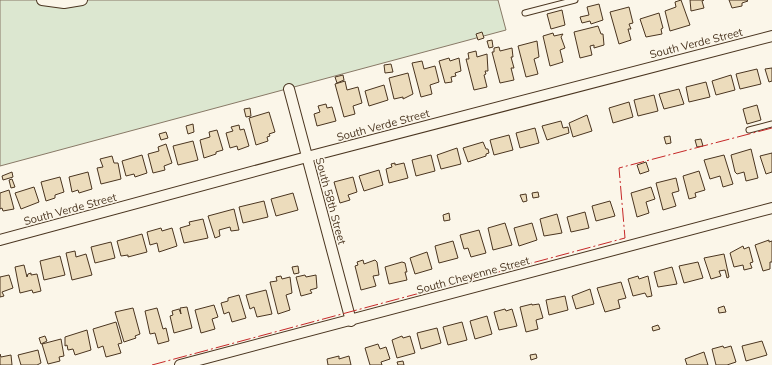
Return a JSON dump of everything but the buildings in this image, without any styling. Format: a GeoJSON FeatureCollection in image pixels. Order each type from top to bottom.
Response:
{"type":"FeatureCollection","features":[{"type":"Feature","properties":{"kind":"street"},"geometry":{"type":"LineString","coordinates":[[42,0],[64,3],[82,0]]}},
{"type":"Feature","properties":{"kind":"street","name":"South Verde Street"},"geometry":{"type":"LineString","coordinates":[[0,240],[307,157],[772,36]]}},
{"type":"Feature","properties":{"kind":"street","name":"South 58th Street"},"geometry":{"type":"LineString","coordinates":[[288,88],[351,321]]}},
{"type":"Feature","properties":{"kind":"street","name":"South Cheyenne Street"},"geometry":{"type":"LineString","coordinates":[[180,365],[351,321],[772,208]]}},
{"type":"Feature","properties":{"kind":"lane"},"geometry":{"type":"LineString","coordinates":[[525,13],[575,0]]}},
{"type":"Feature","properties":{"kind":"lane"},"geometry":{"type":"LineString","coordinates":[[750,130],[772,124]]}},
{"type":"Feature","properties":{"kind":"green space"},"geometry":{"type":"Polygon","coordinates":[[[0,0],[498,0],[506,30],[0,166],[0,0]]]}},
{"type":"Feature","properties":{"kind":"power"},"geometry":{"type":"LineString","coordinates":[[152,365],[625,238],[619,168],[772,128]]}}]}
